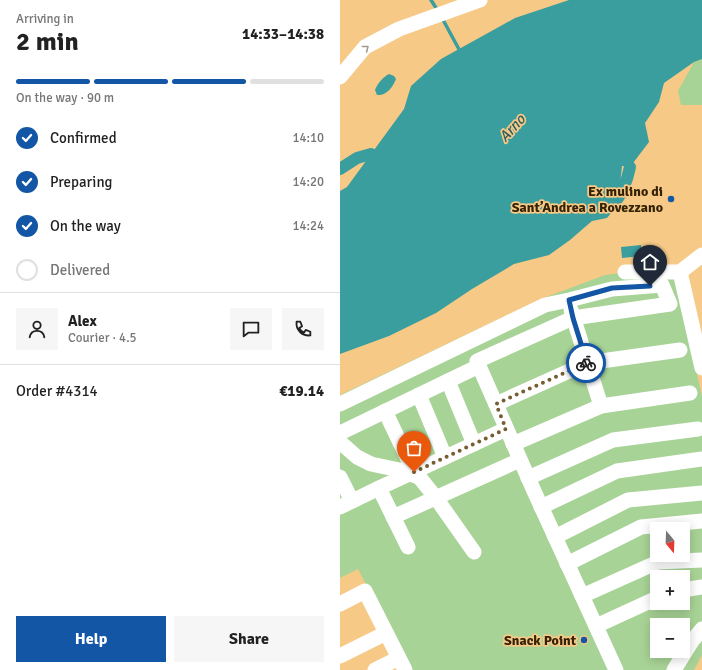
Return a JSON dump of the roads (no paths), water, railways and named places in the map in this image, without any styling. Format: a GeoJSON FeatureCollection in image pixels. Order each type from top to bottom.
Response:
{"type":"FeatureCollection","features":[{"type":"Feature","properties":{"kind":"street"},"geometry":{"type":"LineString","coordinates":[[340,77],[365,47],[399,29],[480,0]]}},
{"type":"Feature","properties":{"kind":"street"},"geometry":{"type":"LineString","coordinates":[[625,272],[680,272],[702,256]]}},
{"type":"Feature","properties":{"kind":"street"},"geometry":{"type":"LineString","coordinates":[[680,272],[702,368]]}},
{"type":"Feature","properties":{"kind":"street"},"geometry":{"type":"LineString","coordinates":[[340,404],[546,305],[612,288],[662,285],[670,304],[573,318],[478,363],[448,381],[340,433]]}},
{"type":"Feature","properties":{"kind":"street"},"geometry":{"type":"LineString","coordinates":[[569,300],[573,318],[601,406]]}},
{"type":"Feature","properties":{"kind":"street"},"geometry":{"type":"LineString","coordinates":[[468,342],[541,507],[616,670]]}},
{"type":"Feature","properties":{"kind":"street"},"geometry":{"type":"LineString","coordinates":[[496,404],[587,363],[680,350]]}},
{"type":"Feature","properties":{"kind":"street"},"geometry":{"type":"LineString","coordinates":[[448,381],[474,444]]}},
{"type":"Feature","properties":{"kind":"street"},"geometry":{"type":"LineString","coordinates":[[513,444],[601,406],[690,393]]}},
{"type":"Feature","properties":{"kind":"street"},"geometry":{"type":"LineString","coordinates":[[419,395],[445,457]]}},
{"type":"Feature","properties":{"kind":"street"},"geometry":{"type":"LineString","coordinates":[[385,411],[412,472]]}},
{"type":"Feature","properties":{"kind":"street"},"geometry":{"type":"LineString","coordinates":[[340,477],[346,504],[506,429]]}},
{"type":"Feature","properties":{"kind":"street"},"geometry":{"type":"LineString","coordinates":[[528,478],[613,440],[698,429]]}},
{"type":"Feature","properties":{"kind":"street"},"geometry":{"type":"LineString","coordinates":[[340,442],[358,457],[370,464],[412,472],[420,478],[474,552]]}},
{"type":"Feature","properties":{"kind":"street"},"geometry":{"type":"LineString","coordinates":[[541,507],[617,471],[702,459]]}},
{"type":"Feature","properties":{"kind":"street"},"geometry":{"type":"LineString","coordinates":[[393,517],[520,460]]}},
{"type":"Feature","properties":{"kind":"street"},"geometry":{"type":"LineString","coordinates":[[379,488],[408,547]]}},
{"type":"Feature","properties":{"kind":"street"},"geometry":{"type":"LineString","coordinates":[[555,537],[628,500],[702,493]]}},
{"type":"Feature","properties":{"kind":"street"},"geometry":{"type":"LineString","coordinates":[[567,564],[641,527],[702,521]]}},
{"type":"Feature","properties":{"kind":"street"},"geometry":{"type":"LineString","coordinates":[[582,596],[658,562],[702,560]]}},
{"type":"Feature","properties":{"kind":"street"},"geometry":{"type":"LineString","coordinates":[[690,589],[702,587]]}},
{"type":"Feature","properties":{"kind":"street"},"geometry":{"type":"LineString","coordinates":[[340,604],[365,591],[402,664],[375,670]]}},
{"type":"Feature","properties":{"kind":"street"},"geometry":{"type":"LineString","coordinates":[[596,626],[650,601]]}},
{"type":"Feature","properties":{"kind":"street"},"geometry":{"type":"LineString","coordinates":[[662,670],[676,665],[702,629]]}},
{"type":"Feature","properties":{"kind":"street"},"geometry":{"type":"LineString","coordinates":[[340,656],[386,633]]}},
{"type":"Feature","properties":{"kind":"water","name":"Arno"},"geometry":{"type":"Polygon","coordinates":[[[569,0],[702,0],[702,59],[694,62],[664,83],[659,102],[645,123],[649,142],[630,167],[622,166],[620,185],[609,203],[616,207],[607,218],[592,221],[570,240],[549,255],[514,264],[436,313],[389,336],[340,354],[340,191],[347,187],[404,109],[411,86],[441,59],[515,18],[569,0]]]}},
{"type":"Feature","properties":{"kind":"water"},"geometry":{"type":"Polygon","coordinates":[[[389,74],[394,76],[396,79],[393,85],[383,94],[377,95],[375,90],[377,85],[389,74]]]}},
{"type":"Feature","properties":{"kind":"water"},"geometry":{"type":"Polygon","coordinates":[[[641,245],[642,256],[622,258],[621,247],[641,245]]]}},
{"type":"Feature","properties":{"kind":"waterway"},"geometry":{"type":"LineString","coordinates":[[431,0],[438,11]]}},
{"type":"Feature","properties":{"kind":"waterway"},"geometry":{"type":"LineString","coordinates":[[442,18],[461,53]]}},
{"type":"Feature","properties":{"kind":"waterway"},"geometry":{"type":"LineString","coordinates":[[340,169],[357,158],[371,154]]}},
{"type":"Feature","properties":{"kind":"waterway"},"geometry":{"type":"LineString","coordinates":[[613,205],[624,188],[630,167]]}},
{"type":"Feature","properties":{"kind":"place","name":"Ex mulino di Sant’Andrea a Rovezzano"},"geometry":{"type":"Point","coordinates":[671,199]}},
{"type":"Feature","properties":{"kind":"place","name":"Snack Point"},"geometry":{"type":"Point","coordinates":[584,640]}}]}
